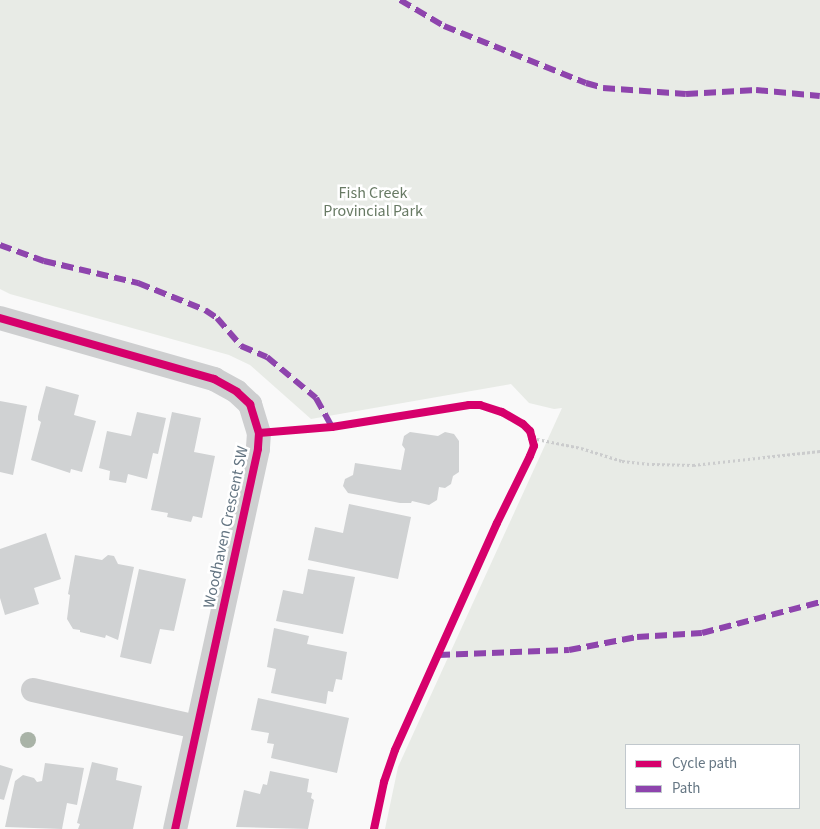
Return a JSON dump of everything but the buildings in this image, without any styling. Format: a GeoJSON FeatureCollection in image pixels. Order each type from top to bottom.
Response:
{"type":"FeatureCollection","features":[{"type":"Feature","properties":{"kind":"street","name":"Woodhaven Crescent SW"},"geometry":{"type":"LineString","coordinates":[[0,318],[214,379],[237,392],[250,404],[259,433],[258,449],[176,829]]}},
{"type":"Feature","properties":{"kind":"street"},"geometry":{"type":"LineString","coordinates":[[34,690],[197,727]]}},
{"type":"Feature","properties":{"kind":"path"},"geometry":{"type":"LineString","coordinates":[[532,438],[581,448],[622,461],[652,464],[693,465],[820,451]]}},
{"type":"Feature","properties":{"kind":"green space","name":"Fish Creek Provincial Park"},"geometry":{"type":"Polygon","coordinates":[[[0,0],[820,0],[820,829],[385,829],[398,767],[562,408],[554,409],[529,403],[511,384],[311,419],[250,365],[229,355],[10,294],[0,289],[0,0]]]}},
{"type":"Feature","properties":{"kind":"marked path"},"geometry":{"type":"LineString","coordinates":[[400,0],[444,26],[586,83],[603,88],[686,94],[756,90],[820,96]]}},
{"type":"Feature","properties":{"kind":"marked path"},"geometry":{"type":"LineString","coordinates":[[0,245],[44,261],[138,283],[205,310],[217,318],[241,346],[267,357],[316,398],[332,427]]}},
{"type":"Feature","properties":{"kind":"marked path"},"geometry":{"type":"LineString","coordinates":[[438,655],[569,650],[637,637],[702,633],[820,602]]}},
{"type":"Feature","properties":{"kind":"cycle path"},"geometry":{"type":"LineString","coordinates":[[0,318],[214,379],[237,392],[250,404],[259,433],[258,449],[175,829]]}},
{"type":"Feature","properties":{"kind":"cycle path"},"geometry":{"type":"LineString","coordinates":[[259,433],[332,427],[469,405],[480,405],[502,412],[523,424],[530,431],[534,446],[530,456],[497,523],[395,750],[384,782],[374,829]]}}]}
